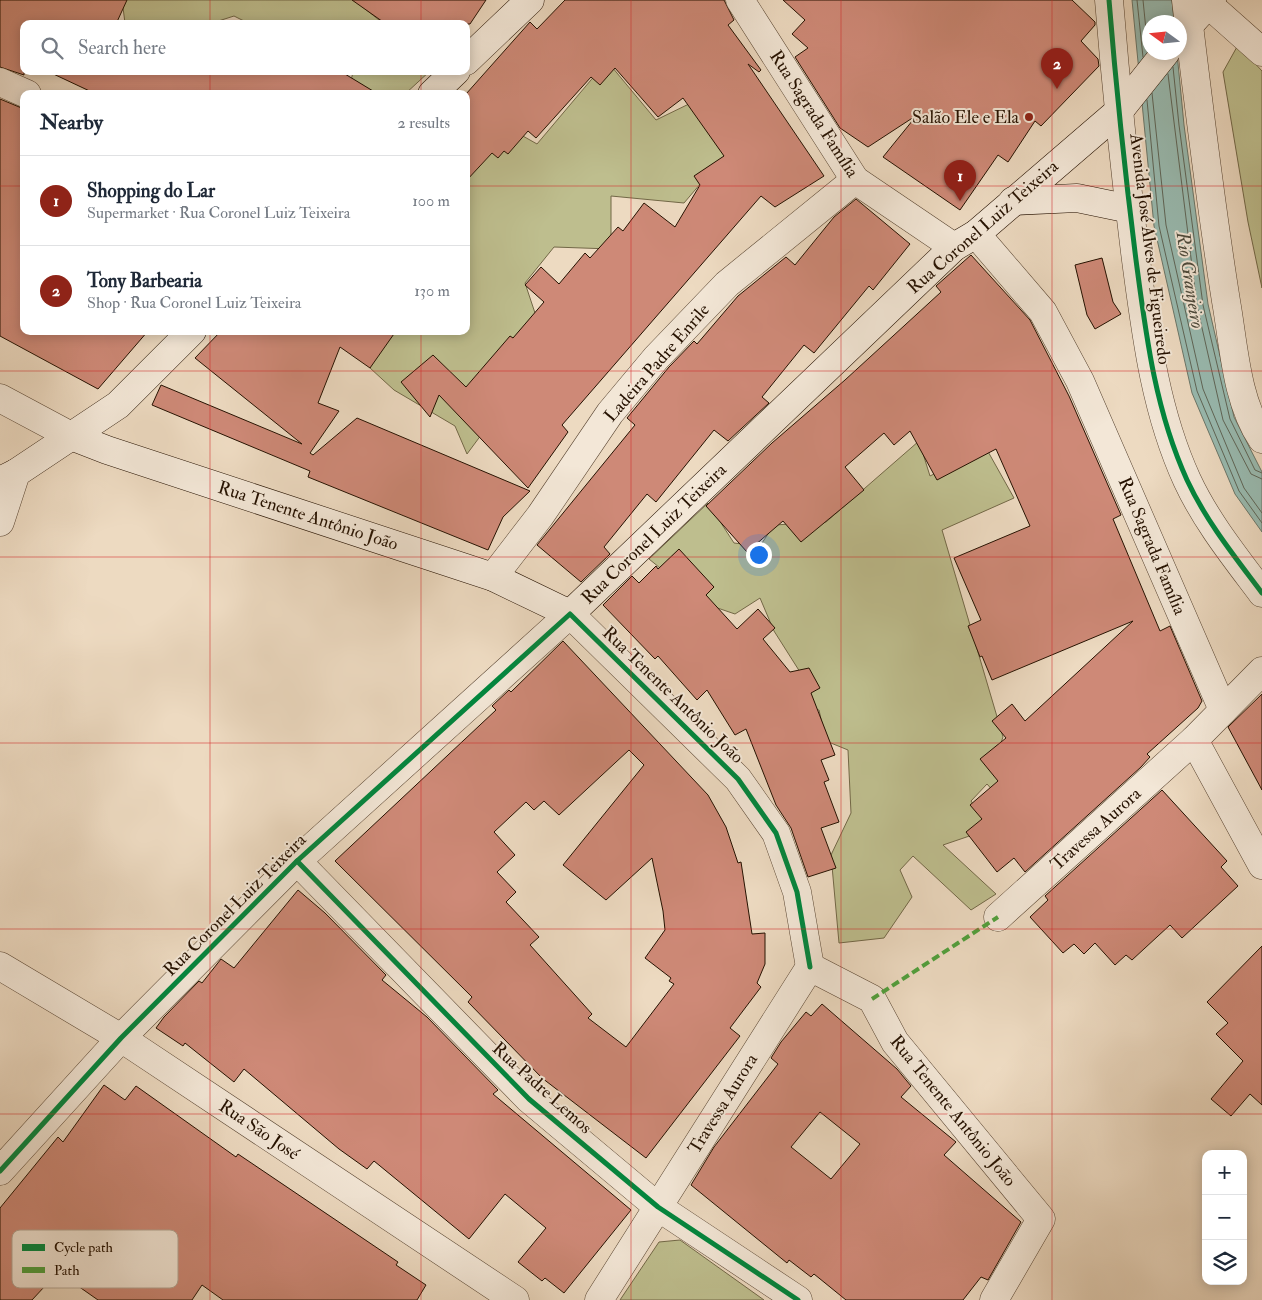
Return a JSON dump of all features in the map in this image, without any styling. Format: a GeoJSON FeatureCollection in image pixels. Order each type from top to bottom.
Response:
{"type":"FeatureCollection","features":[{"type":"Feature","properties":{"kind":"street"},"geometry":{"type":"LineString","coordinates":[[470,57],[530,0]]}},
{"type":"Feature","properties":{"kind":"street","name":"Rua Sagrada Família"},"geometry":{"type":"LineString","coordinates":[[740,0],[855,180],[965,241],[1043,312],[1080,381],[1223,710]]}},
{"type":"Feature","properties":{"kind":"street","name":"Avenida José Alves de Figueiredo"},"geometry":{"type":"LineString","coordinates":[[1109,0],[1130,209],[1148,352],[1157,394],[1187,479],[1209,521],[1262,594]]}},
{"type":"Feature","properties":{"kind":"street"},"geometry":{"type":"LineString","coordinates":[[1195,13],[1262,52]]}},
{"type":"Feature","properties":{"kind":"street"},"geometry":{"type":"LineString","coordinates":[[1195,13],[1211,209],[1240,386],[1256,430],[1262,439]]}},
{"type":"Feature","properties":{"kind":"street","name":"Rua Coronel Luiz Teixeira"},"geometry":{"type":"LineString","coordinates":[[0,1171],[121,1038],[297,861],[570,614],[965,241],[1119,111],[1160,60]]}},
{"type":"Feature","properties":{"kind":"street"},"geometry":{"type":"LineString","coordinates":[[436,90],[452,75]]}},
{"type":"Feature","properties":{"kind":"street"},"geometry":{"type":"LineString","coordinates":[[0,82],[20,91]]}},
{"type":"Feature","properties":{"kind":"street","name":"Ladeira Padre Enrile"},"geometry":{"type":"LineString","coordinates":[[493,577],[540,516],[610,413],[656,358],[727,284],[855,180]]}},
{"type":"Feature","properties":{"kind":"street"},"geometry":{"type":"LineString","coordinates":[[1013,201],[1077,198],[1130,209]]}},
{"type":"Feature","properties":{"kind":"street"},"geometry":{"type":"LineString","coordinates":[[0,522],[8,477],[118,405],[188,335]]}},
{"type":"Feature","properties":{"kind":"street","name":"Rua Tenente Antônio João"},"geometry":{"type":"LineString","coordinates":[[0,398],[71,436],[107,450],[493,577],[570,614],[738,779],[776,833],[798,892],[810,967],[872,999],[895,1042],[1041,1220],[994,1300]]}},
{"type":"Feature","properties":{"kind":"street"},"geometry":{"type":"LineString","coordinates":[[1262,671],[1194,740],[1262,864]]}},
{"type":"Feature","properties":{"kind":"street","name":"Travessa Aurora"},"geometry":{"type":"LineString","coordinates":[[998,917],[1194,740]]}},
{"type":"Feature","properties":{"kind":"street","name":"Rua Padre Lemos"},"geometry":{"type":"LineString","coordinates":[[297,861],[529,1099],[658,1207],[798,1300]]}},
{"type":"Feature","properties":{"kind":"street","name":"Rua São José"},"geometry":{"type":"LineString","coordinates":[[0,966],[121,1038],[514,1300]]}},
{"type":"Feature","properties":{"kind":"street","name":"Travessa Aurora"},"geometry":{"type":"LineString","coordinates":[[599,1300],[810,967]]}},
{"type":"Feature","properties":{"kind":"green space"},"geometry":{"type":"Polygon","coordinates":[[[122,0],[354,0],[379,20],[242,20],[234,16],[222,20],[125,20],[122,0]]]}},
{"type":"Feature","properties":{"kind":"green space"},"geometry":{"type":"Polygon","coordinates":[[[1238,45],[1262,71],[1262,288],[1248,222],[1223,72],[1238,45]]]}},
{"type":"Feature","properties":{"kind":"green space"},"geometry":{"type":"Polygon","coordinates":[[[607,61],[656,120],[695,101],[736,142],[684,203],[611,196],[611,249],[554,247],[525,283],[537,319],[513,392],[467,454],[455,426],[394,390],[370,368],[377,335],[470,335],[470,142],[507,127],[537,144],[607,61]]]}},
{"type":"Feature","properties":{"kind":"green space"},"geometry":{"type":"Polygon","coordinates":[[[352,75],[426,75],[409,90],[349,90],[352,75]]]}},
{"type":"Feature","properties":{"kind":"green space"},"geometry":{"type":"Polygon","coordinates":[[[919,441],[930,476],[986,448],[1014,498],[942,530],[1003,737],[994,762],[1012,812],[987,784],[971,801],[990,829],[943,845],[996,894],[971,910],[913,856],[900,870],[912,897],[884,938],[839,943],[831,855],[851,813],[848,750],[826,741],[819,710],[775,705],[800,672],[774,631],[760,598],[735,614],[703,603],[649,559],[708,503],[734,543],[760,546],[774,525],[826,522],[919,441]]]}},
{"type":"Feature","properties":{"kind":"green space"},"geometry":{"type":"Polygon","coordinates":[[[680,1240],[764,1300],[620,1300],[659,1242],[680,1240]]]}},
{"type":"Feature","properties":{"kind":"water","name":"Rio Granjeiro"},"geometry":{"type":"Polygon","coordinates":[[[1132,0],[1172,0],[1173,15],[1142,15],[1142,60],[1178,60],[1184,125],[1208,304],[1234,417],[1262,472],[1262,532],[1235,494],[1192,393],[1154,226],[1132,0]]]}},
{"type":"Feature","properties":{"kind":"building"},"geometry":{"type":"Polygon","coordinates":[[[0,0],[127,0],[118,20],[20,20],[20,74],[0,67],[0,0]]]}},
{"type":"Feature","properties":{"kind":"building"},"geometry":{"type":"Polygon","coordinates":[[[352,0],[486,0],[470,24],[470,20],[380,20],[352,0]]]}},
{"type":"Feature","properties":{"kind":"building"},"geometry":{"type":"Polygon","coordinates":[[[565,0],[724,0],[734,20],[728,25],[761,70],[759,72],[748,64],[824,176],[775,207],[761,196],[562,425],[568,432],[528,488],[439,395],[430,417],[401,382],[433,355],[466,387],[510,336],[513,338],[544,302],[525,285],[541,267],[559,284],[585,253],[590,258],[618,227],[623,231],[644,203],[675,227],[700,185],[694,176],[724,156],[683,98],[658,117],[615,68],[600,85],[591,77],[536,138],[528,131],[508,154],[504,151],[498,158],[492,153],[470,177],[470,90],[530,22],[537,29],[565,0]]]}},
{"type":"Feature","properties":{"kind":"building"},"geometry":{"type":"Polygon","coordinates":[[[783,0],[1072,0],[1095,22],[1095,25],[1081,41],[1098,59],[1099,66],[1041,126],[1035,121],[1008,162],[998,155],[960,210],[883,157],[917,115],[868,147],[840,128],[795,57],[808,48],[792,34],[805,20],[783,0]]]}},
{"type":"Feature","properties":{"kind":"building"},"geometry":{"type":"Polygon","coordinates":[[[56,75],[347,75],[371,90],[87,90],[56,75]]]}},
{"type":"Feature","properties":{"kind":"building"},"geometry":{"type":"Polygon","coordinates":[[[0,99],[20,107],[20,335],[145,335],[98,389],[0,336],[0,99]]]}},
{"type":"Feature","properties":{"kind":"building"},"geometry":{"type":"Polygon","coordinates":[[[856,199],[910,244],[873,290],[869,286],[814,353],[804,345],[762,397],[769,403],[728,441],[714,430],[656,502],[647,494],[604,547],[610,554],[581,582],[537,545],[635,425],[627,418],[669,367],[694,341],[697,344],[738,296],[786,257],[795,265],[834,217],[856,199]]]}},
{"type":"Feature","properties":{"kind":"building"},"geometry":{"type":"Polygon","coordinates":[[[971,255],[1030,320],[1069,396],[1121,515],[1113,519],[1160,631],[1170,626],[1202,701],[1198,708],[1147,754],[1150,757],[1141,767],[1025,872],[1014,858],[997,872],[966,832],[982,819],[970,805],[998,781],[980,759],[1006,738],[992,721],[1012,704],[1025,721],[1133,621],[992,680],[982,656],[980,657],[968,626],[981,620],[954,558],[1030,526],[996,449],[937,480],[910,431],[894,445],[884,433],[845,467],[864,490],[801,542],[783,521],[747,552],[706,506],[772,443],[845,380],[941,292],[936,286],[971,255]]]}},
{"type":"Feature","properties":{"kind":"building"},"geometry":{"type":"Polygon","coordinates":[[[1102,258],[1113,302],[1121,314],[1095,329],[1087,315],[1075,265],[1102,258]]]}},
{"type":"Feature","properties":{"kind":"building"},"geometry":{"type":"Polygon","coordinates":[[[217,335],[393,335],[370,368],[340,347],[318,403],[339,411],[310,453],[313,455],[357,418],[530,491],[503,517],[488,550],[308,477],[310,471],[152,405],[161,385],[302,444],[195,358],[217,335]]]}},
{"type":"Feature","properties":{"kind":"building"},"geometry":{"type":"Polygon","coordinates":[[[679,549],[714,587],[706,595],[737,629],[758,609],[775,628],[763,639],[790,672],[809,668],[820,688],[811,693],[835,755],[821,760],[829,780],[824,782],[839,822],[821,828],[836,868],[808,877],[791,828],[776,805],[746,729],[735,735],[707,690],[697,700],[658,656],[655,659],[603,605],[632,576],[639,583],[656,566],[658,569],[679,549]]]}},
{"type":"Feature","properties":{"kind":"building"},"geometry":{"type":"Polygon","coordinates":[[[563,641],[708,795],[726,827],[738,863],[741,862],[752,934],[765,933],[765,964],[757,983],[761,987],[730,1028],[740,1036],[646,1158],[542,1078],[468,1002],[472,997],[335,861],[496,710],[492,706],[509,690],[511,692],[563,641]],[[629,750],[559,815],[544,801],[534,810],[526,802],[494,832],[515,855],[497,872],[516,892],[506,902],[539,937],[530,945],[592,1014],[588,1018],[626,1047],[674,984],[669,981],[671,978],[645,958],[665,930],[652,858],[606,900],[563,865],[644,765],[629,750]]]}},
{"type":"Feature","properties":{"kind":"building"},"geometry":{"type":"Polygon","coordinates":[[[1262,694],[1262,790],[1228,727],[1262,694]]]}},
{"type":"Feature","properties":{"kind":"building"},"geometry":{"type":"Polygon","coordinates":[[[1162,790],[1227,861],[1221,867],[1238,886],[1182,938],[1170,925],[1132,960],[1126,955],[1115,965],[1095,943],[1084,954],[1074,944],[1063,953],[1030,917],[1048,900],[1045,896],[1162,790]]]}},
{"type":"Feature","properties":{"kind":"building"},"geometry":{"type":"Polygon","coordinates":[[[298,890],[325,913],[386,975],[382,980],[427,1017],[498,1090],[493,1094],[631,1210],[564,1293],[545,1278],[542,1281],[518,1262],[546,1228],[505,1194],[469,1239],[374,1161],[367,1169],[339,1149],[244,1069],[234,1082],[185,1043],[183,1046],[156,1028],[164,1017],[199,981],[202,983],[221,959],[234,968],[298,890]]]}},
{"type":"Feature","properties":{"kind":"building"},"geometry":{"type":"Polygon","coordinates":[[[1262,946],[1262,1105],[1250,1094],[1231,1116],[1211,1099],[1243,1061],[1216,1034],[1228,1023],[1207,1002],[1262,946]]]}},
{"type":"Feature","properties":{"kind":"building"},"geometry":{"type":"Polygon","coordinates":[[[822,1004],[897,1069],[911,1086],[901,1097],[956,1142],[944,1155],[1021,1222],[988,1280],[981,1277],[963,1300],[846,1300],[814,1274],[811,1277],[789,1260],[787,1263],[691,1185],[714,1147],[778,1064],[771,1058],[781,1042],[806,1012],[811,1016],[822,1004]],[[820,1112],[791,1147],[831,1179],[860,1144],[820,1112]]]}},
{"type":"Feature","properties":{"kind":"building"},"geometry":{"type":"Polygon","coordinates":[[[104,1085],[125,1100],[136,1086],[236,1157],[238,1154],[398,1262],[396,1265],[426,1285],[417,1300],[223,1300],[202,1285],[192,1300],[98,1300],[81,1288],[178,1288],[178,1230],[12,1230],[12,1288],[43,1288],[32,1300],[0,1300],[0,1208],[58,1137],[63,1142],[104,1085]]]}},
{"type":"Feature","properties":{"kind":"marked path"},"geometry":{"type":"LineString","coordinates":[[872,999],[998,917]]}},
{"type":"Feature","properties":{"kind":"cycle path"},"geometry":{"type":"LineString","coordinates":[[1109,0],[1136,260],[1148,344],[1159,399],[1176,454],[1187,480],[1203,510],[1262,593]]}},
{"type":"Feature","properties":{"kind":"cycle path"},"geometry":{"type":"LineString","coordinates":[[0,1171],[121,1038],[297,861],[570,614],[738,779],[776,833],[797,892],[810,967]]}},
{"type":"Feature","properties":{"kind":"cycle path"},"geometry":{"type":"LineString","coordinates":[[297,861],[529,1099],[658,1207],[798,1300]]}},
{"type":"Feature","properties":{"kind":"place","name":"Tony Barbearia"},"geometry":{"type":"Point","coordinates":[1057,89]}},
{"type":"Feature","properties":{"kind":"place","name":"Salão Ele e Ela"},"geometry":{"type":"Point","coordinates":[1029,117]}},
{"type":"Feature","properties":{"kind":"place","name":"Shopping do Lar"},"geometry":{"type":"Point","coordinates":[960,201]}}]}
